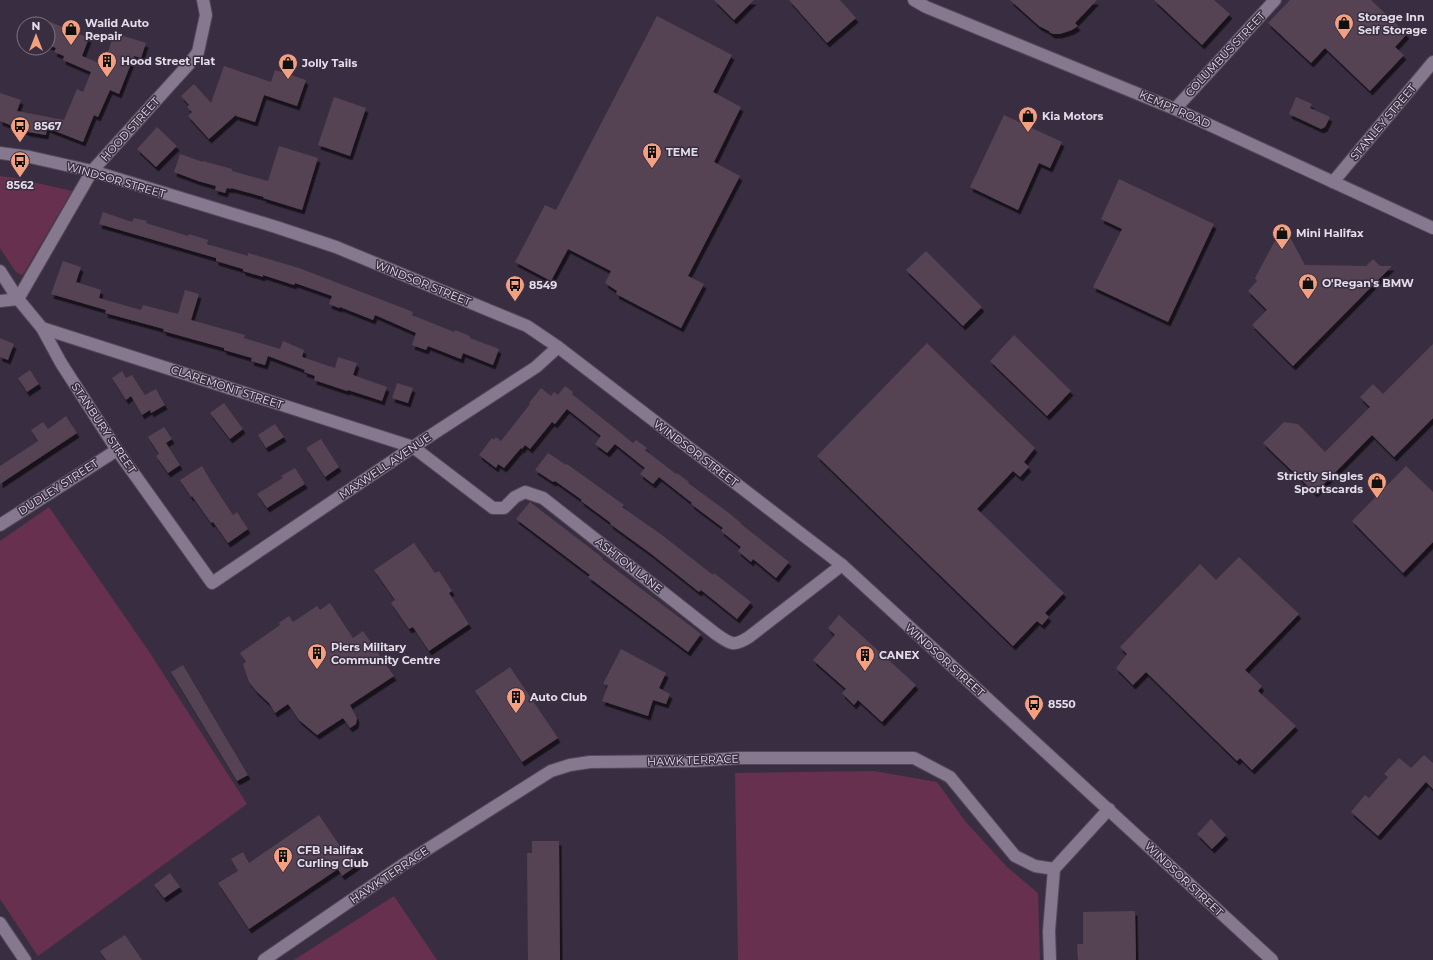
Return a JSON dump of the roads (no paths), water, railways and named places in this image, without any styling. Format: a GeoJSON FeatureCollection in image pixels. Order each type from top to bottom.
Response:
{"type":"FeatureCollection","features":[{"type":"Feature","properties":{"kind":"street","name":"HOOD STREET"},"geometry":{"type":"LineString","coordinates":[[18,299],[92,171],[189,64],[198,52],[206,15],[203,0]]}},
{"type":"Feature","properties":{"kind":"street","name":"KEMPT ROAD"},"geometry":{"type":"LineString","coordinates":[[914,0],[926,7],[1175,109],[1433,228]]}},
{"type":"Feature","properties":{"kind":"street","name":"COLUMBUS STREET"},"geometry":{"type":"LineString","coordinates":[[1175,109],[1275,0]]}},
{"type":"Feature","properties":{"kind":"street","name":"STANLEY STREET"},"geometry":{"type":"LineString","coordinates":[[1333,182],[1433,62]]}},
{"type":"Feature","properties":{"kind":"street","name":"WINDSOR STREET"},"geometry":{"type":"LineString","coordinates":[[0,153],[30,157],[92,171],[268,224],[336,247],[527,326],[558,347],[842,565],[1272,960]]}},
{"type":"Feature","properties":{"kind":"street","name":"STANBURY STREET"},"geometry":{"type":"LineString","coordinates":[[0,271],[18,299],[42,328],[61,363],[117,450],[212,583]]}},
{"type":"Feature","properties":{"kind":"street"},"geometry":{"type":"LineString","coordinates":[[0,301],[18,299]]}},
{"type":"Feature","properties":{"kind":"street","name":"CLAREMONT STREET"},"geometry":{"type":"LineString","coordinates":[[42,328],[413,447]]}},
{"type":"Feature","properties":{"kind":"street","name":"MAXWELL AVENUE"},"geometry":{"type":"LineString","coordinates":[[212,583],[536,366],[558,347]]}},
{"type":"Feature","properties":{"kind":"street","name":"ASHTON LANE"},"geometry":{"type":"LineString","coordinates":[[413,447],[493,508],[504,508],[515,497],[525,492],[543,498],[716,634],[734,644],[741,643],[766,625],[842,565]]}},
{"type":"Feature","properties":{"kind":"street","name":"DUDLEY STREET"},"geometry":{"type":"LineString","coordinates":[[0,525],[117,450]]}},
{"type":"Feature","properties":{"kind":"street","name":"HAWK TERRACE"},"geometry":{"type":"LineString","coordinates":[[264,960],[404,864],[551,771],[570,765],[590,762],[695,761],[739,758],[914,758],[950,777],[1015,856],[1035,866],[1054,869]]}},
{"type":"Feature","properties":{"kind":"street"},"geometry":{"type":"LineString","coordinates":[[1050,960],[1049,931],[1054,869],[1109,809]]}},
{"type":"Feature","properties":{"kind":"street"},"geometry":{"type":"LineString","coordinates":[[0,923],[25,960]]}},
{"type":"Feature","properties":{"kind":"place","name":"Storage Inn Self Storage"},"geometry":{"type":"Point","coordinates":[1344,40]}},
{"type":"Feature","properties":{"kind":"place","name":"Walid Auto Repair"},"geometry":{"type":"Point","coordinates":[71,46]}},
{"type":"Feature","properties":{"kind":"place","name":"Hood Street Flat"},"geometry":{"type":"Point","coordinates":[107,78]}},
{"type":"Feature","properties":{"kind":"place","name":"Jolly Tails"},"geometry":{"type":"Point","coordinates":[288,80]}},
{"type":"Feature","properties":{"kind":"place","name":"Kia Motors"},"geometry":{"type":"Point","coordinates":[1028,133]}},
{"type":"Feature","properties":{"kind":"place","name":"8567"},"geometry":{"type":"Point","coordinates":[20,143]}},
{"type":"Feature","properties":{"kind":"place","name":"TEME"},"geometry":{"type":"Point","coordinates":[652,169]}},
{"type":"Feature","properties":{"kind":"place","name":"8562"},"geometry":{"type":"Point","coordinates":[20,178]}},
{"type":"Feature","properties":{"kind":"place","name":"Mini Halifax"},"geometry":{"type":"Point","coordinates":[1282,250]}},
{"type":"Feature","properties":{"kind":"place","name":"O'Regan's BMW"},"geometry":{"type":"Point","coordinates":[1308,300]}},
{"type":"Feature","properties":{"kind":"place","name":"8549"},"geometry":{"type":"Point","coordinates":[515,302]}},
{"type":"Feature","properties":{"kind":"place","name":"Strictly Singles Sportscards"},"geometry":{"type":"Point","coordinates":[1377,499]}},
{"type":"Feature","properties":{"kind":"place","name":"Piers Military Community Centre"},"geometry":{"type":"Point","coordinates":[317,670]}},
{"type":"Feature","properties":{"kind":"place","name":"CANEX"},"geometry":{"type":"Point","coordinates":[865,672]}},
{"type":"Feature","properties":{"kind":"place","name":"Auto Club"},"geometry":{"type":"Point","coordinates":[516,714]}},
{"type":"Feature","properties":{"kind":"place","name":"8550"},"geometry":{"type":"Point","coordinates":[1034,721]}},
{"type":"Feature","properties":{"kind":"place","name":"CFB Halifax Curling Club"},"geometry":{"type":"Point","coordinates":[283,873]}}]}
